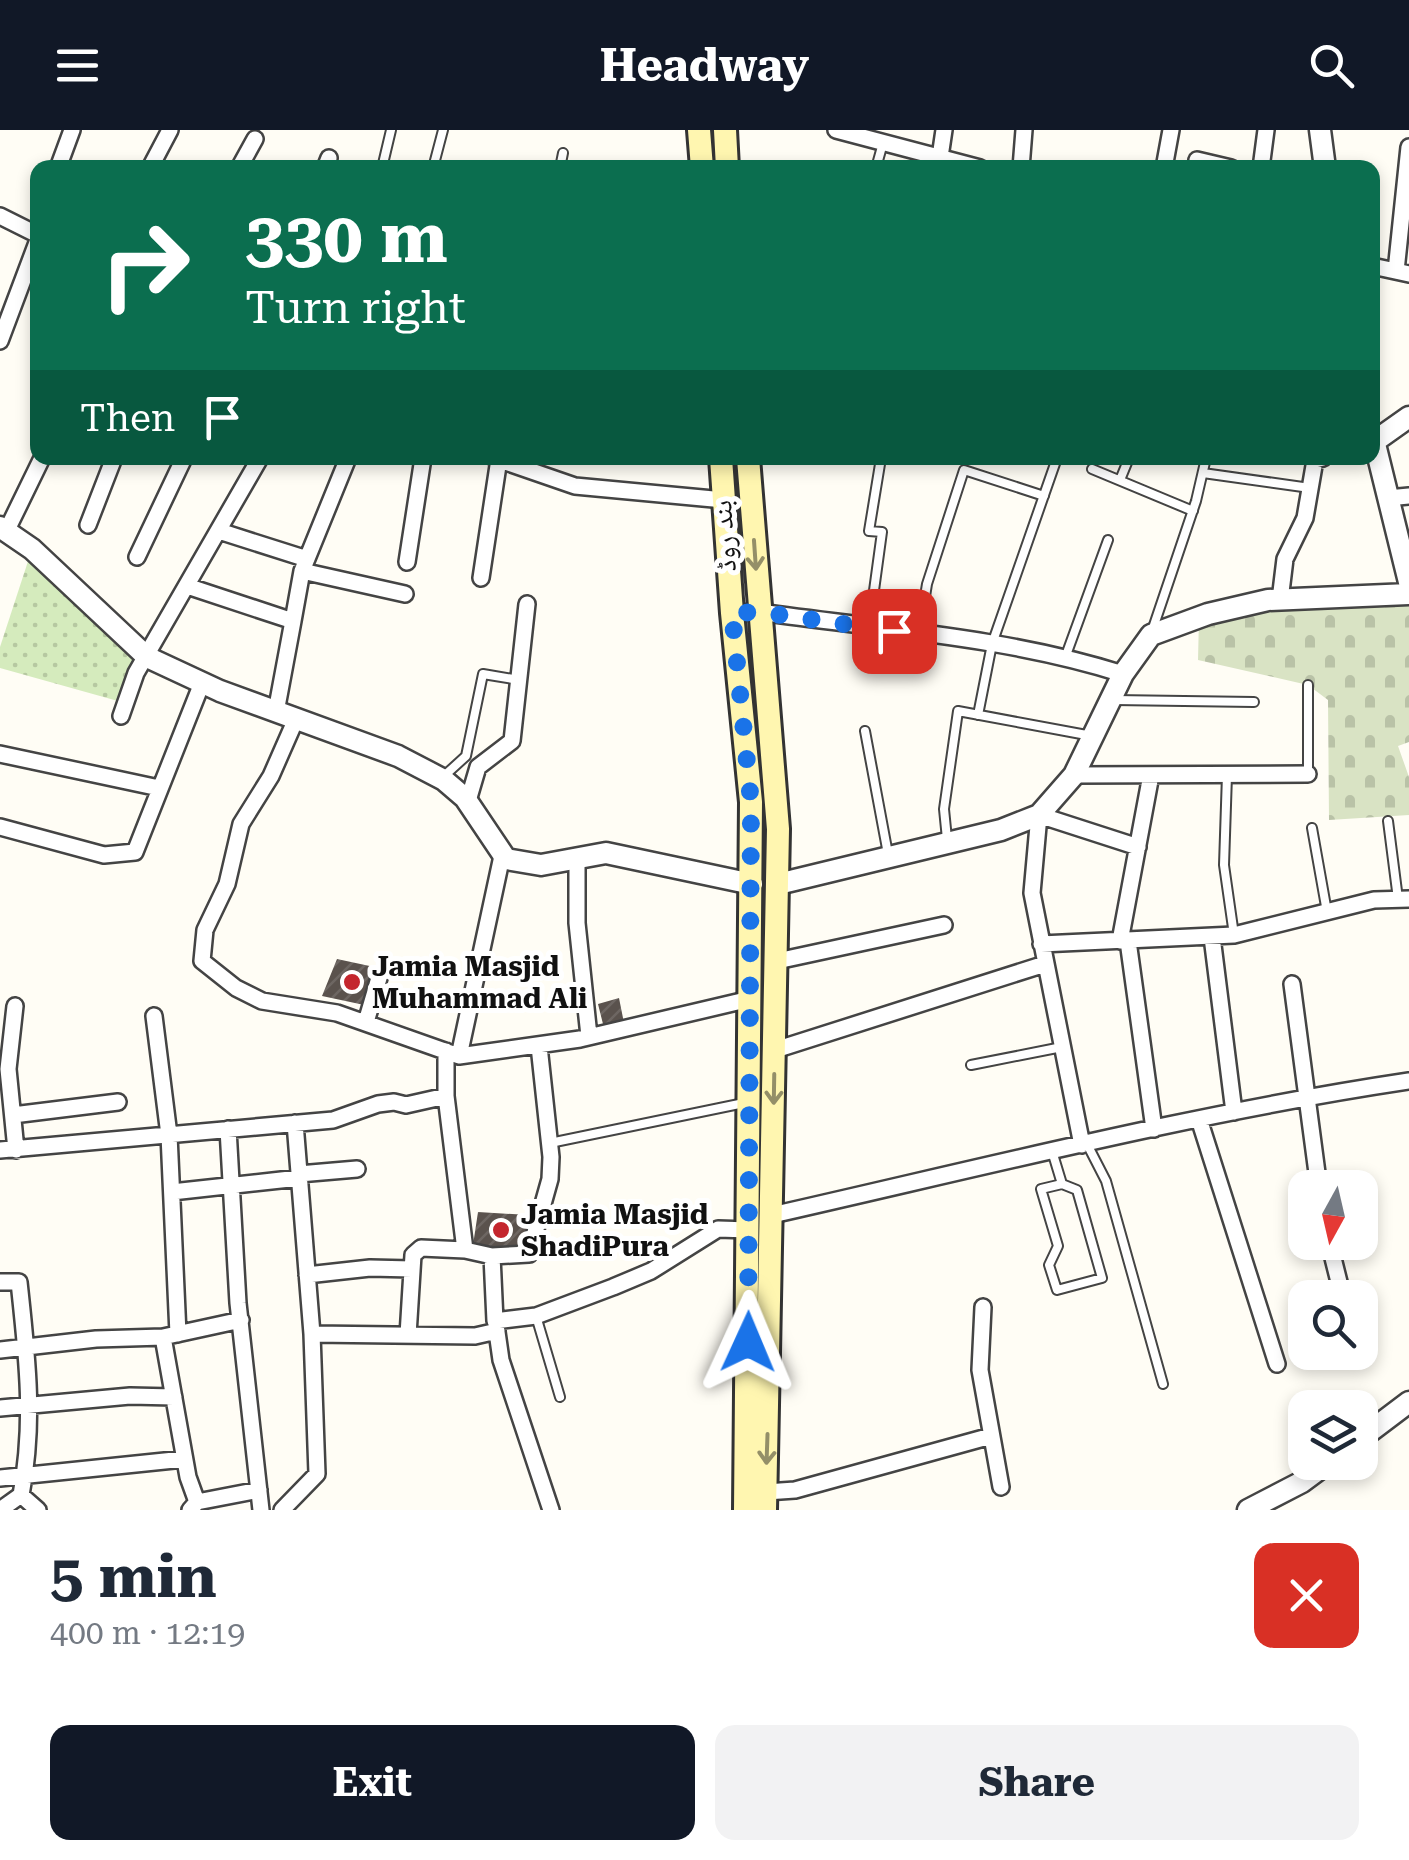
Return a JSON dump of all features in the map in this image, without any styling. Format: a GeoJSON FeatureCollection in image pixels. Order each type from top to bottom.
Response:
{"type":"FeatureCollection","features":[{"type":"Feature","properties":{"kind":"main road"},"geometry":{"type":"LineString","coordinates":[[700,130],[702,160]]}},
{"type":"Feature","properties":{"kind":"main road"},"geometry":{"type":"LineString","coordinates":[[725,130],[727,160]]}},
{"type":"Feature","properties":{"kind":"main road","name":"بند روڈ"},"geometry":{"type":"LineString","coordinates":[[722,465],[732,613],[748,760],[752,884],[745,1510]]}},
{"type":"Feature","properties":{"kind":"main road","name":"بند روڈ"},"geometry":{"type":"LineString","coordinates":[[748,465],[778,808],[765,1501]]}},
{"type":"Feature","properties":{"kind":"street"},"geometry":{"type":"LineString","coordinates":[[61,160],[72,130]]}},
{"type":"Feature","properties":{"kind":"street"},"geometry":{"type":"LineString","coordinates":[[154,160],[170,130]]}},
{"type":"Feature","properties":{"kind":"street"},"geometry":{"type":"LineString","coordinates":[[836,130],[864,134],[944,160]]}},
{"type":"Feature","properties":{"kind":"street"},"geometry":{"type":"LineString","coordinates":[[944,130],[951,160]]}},
{"type":"Feature","properties":{"kind":"street"},"geometry":{"type":"LineString","coordinates":[[1022,160],[1024,130]]}},
{"type":"Feature","properties":{"kind":"street"},"geometry":{"type":"LineString","coordinates":[[1165,160],[1171,130]]}},
{"type":"Feature","properties":{"kind":"street"},"geometry":{"type":"LineString","coordinates":[[1262,160],[1266,130]]}},
{"type":"Feature","properties":{"kind":"street"},"geometry":{"type":"LineString","coordinates":[[1320,130],[1323,160]]}},
{"type":"Feature","properties":{"kind":"street"},"geometry":{"type":"LineString","coordinates":[[243,160],[255,139]]}},
{"type":"Feature","properties":{"kind":"street"},"geometry":{"type":"LineString","coordinates":[[1402,273],[1409,146]]}},
{"type":"Feature","properties":{"kind":"street"},"geometry":{"type":"LineString","coordinates":[[0,216],[30,229]]}},
{"type":"Feature","properties":{"kind":"street"},"geometry":{"type":"LineString","coordinates":[[0,341],[30,250]]}},
{"type":"Feature","properties":{"kind":"street"},"geometry":{"type":"LineString","coordinates":[[1380,435],[1409,417]]}},
{"type":"Feature","properties":{"kind":"street"},"geometry":{"type":"LineString","coordinates":[[1380,455],[1399,498],[1409,582]]}},
{"type":"Feature","properties":{"kind":"street"},"geometry":{"type":"LineString","coordinates":[[38,465],[3,530],[32,549],[147,657],[202,683],[398,756],[441,778],[468,801],[502,856],[541,865],[606,853],[752,884]]}},
{"type":"Feature","properties":{"kind":"street"},"geometry":{"type":"LineString","coordinates":[[88,525],[111,465]]}},
{"type":"Feature","properties":{"kind":"street"},"geometry":{"type":"LineString","coordinates":[[137,557],[181,465]]}},
{"type":"Feature","properties":{"kind":"street"},"geometry":{"type":"LineString","coordinates":[[121,716],[136,674],[256,465]]}},
{"type":"Feature","properties":{"kind":"street"},"geometry":{"type":"LineString","coordinates":[[345,465],[304,565],[293,621],[286,715],[272,776],[241,824],[228,884],[205,930],[202,961],[236,988],[262,1001],[336,1013],[452,1054],[539,1046],[750,998]]}},
{"type":"Feature","properties":{"kind":"street"},"geometry":{"type":"LineString","coordinates":[[407,562],[422,465]]}},
{"type":"Feature","properties":{"kind":"street"},"geometry":{"type":"LineString","coordinates":[[481,578],[496,465]]}},
{"type":"Feature","properties":{"kind":"street"},"geometry":{"type":"LineString","coordinates":[[516,465],[575,486],[724,500]]}},
{"type":"Feature","properties":{"kind":"street"},"geometry":{"type":"LineString","coordinates":[[1280,600],[1285,559],[1305,518],[1314,465]]}},
{"type":"Feature","properties":{"kind":"street"},"geometry":{"type":"LineString","coordinates":[[219,530],[304,565],[405,594]]}},
{"type":"Feature","properties":{"kind":"street"},"geometry":{"type":"LineString","coordinates":[[187,586],[293,621]]}},
{"type":"Feature","properties":{"kind":"street"},"geometry":{"type":"LineString","coordinates":[[778,884],[1001,830],[1039,815],[1074,775],[1123,674],[1151,635],[1208,614],[1280,600],[1409,594]]}},
{"type":"Feature","properties":{"kind":"street"},"geometry":{"type":"LineString","coordinates":[[468,801],[478,767],[512,741],[527,604]]}},
{"type":"Feature","properties":{"kind":"street"},"geometry":{"type":"LineString","coordinates":[[732,613],[759,612],[992,644],[1123,674]]}},
{"type":"Feature","properties":{"kind":"street"},"geometry":{"type":"LineString","coordinates":[[0,827],[104,856],[134,852],[202,683]]}},
{"type":"Feature","properties":{"kind":"street"},"geometry":{"type":"LineString","coordinates":[[0,754],[159,788]]}},
{"type":"Feature","properties":{"kind":"street"},"geometry":{"type":"LineString","coordinates":[[1151,774],[1124,941],[1154,1129]]}},
{"type":"Feature","properties":{"kind":"street"},"geometry":{"type":"LineString","coordinates":[[1074,775],[1308,774]]}},
{"type":"Feature","properties":{"kind":"street"},"geometry":{"type":"LineString","coordinates":[[1039,815],[1138,847]]}},
{"type":"Feature","properties":{"kind":"street"},"geometry":{"type":"LineString","coordinates":[[1039,815],[1032,893],[1084,1144]]}},
{"type":"Feature","properties":{"kind":"street"},"geometry":{"type":"LineString","coordinates":[[465,1250],[446,1096],[452,1054],[502,856]]}},
{"type":"Feature","properties":{"kind":"street"},"geometry":{"type":"LineString","coordinates":[[577,858],[578,924],[589,1036]]}},
{"type":"Feature","properties":{"kind":"street"},"geometry":{"type":"LineString","coordinates":[[1041,944],[1234,935],[1374,900],[1404,899]]}},
{"type":"Feature","properties":{"kind":"street"},"geometry":{"type":"LineString","coordinates":[[777,960],[944,925]]}},
{"type":"Feature","properties":{"kind":"street"},"geometry":{"type":"LineString","coordinates":[[1212,937],[1234,1112]]}},
{"type":"Feature","properties":{"kind":"street"},"geometry":{"type":"LineString","coordinates":[[775,1050],[1045,964]]}},
{"type":"Feature","properties":{"kind":"street"},"geometry":{"type":"LineString","coordinates":[[366,1022],[379,978]]}},
{"type":"Feature","properties":{"kind":"street"},"geometry":{"type":"LineString","coordinates":[[1292,984],[1317,1170]]}},
{"type":"Feature","properties":{"kind":"street"},"geometry":{"type":"LineString","coordinates":[[14,1006],[8,1069],[13,1114],[8,1150],[332,1120],[378,1104],[406,1105],[446,1096]]}},
{"type":"Feature","properties":{"kind":"street"},"geometry":{"type":"LineString","coordinates":[[154,1016],[169,1134],[174,1397],[194,1506],[259,1490]]}},
{"type":"Feature","properties":{"kind":"street"},"geometry":{"type":"LineString","coordinates":[[408,1335],[413,1255],[421,1248],[492,1256],[528,1254],[550,1179],[550,1142],[539,1046]]}},
{"type":"Feature","properties":{"kind":"street"},"geometry":{"type":"LineString","coordinates":[[772,1214],[1307,1096],[1409,1081]]}},
{"type":"Feature","properties":{"kind":"street"},"geometry":{"type":"LineString","coordinates":[[13,1114],[118,1102]]}},
{"type":"Feature","properties":{"kind":"street"},"geometry":{"type":"LineString","coordinates":[[1199,1119],[1277,1364]]}},
{"type":"Feature","properties":{"kind":"street"},"geometry":{"type":"LineString","coordinates":[[282,1510],[317,1474],[312,1334],[295,1123]]}},
{"type":"Feature","properties":{"kind":"street"},"geometry":{"type":"LineString","coordinates":[[228,1128],[241,1320],[261,1510]]}},
{"type":"Feature","properties":{"kind":"street"},"geometry":{"type":"LineString","coordinates":[[172,1192],[357,1170]]}},
{"type":"Feature","properties":{"kind":"street"},"geometry":{"type":"LineString","coordinates":[[312,1334],[474,1336],[651,1271],[718,1229],[749,1230]]}},
{"type":"Feature","properties":{"kind":"street"},"geometry":{"type":"LineString","coordinates":[[492,1256],[501,1360],[551,1510]]}},
{"type":"Feature","properties":{"kind":"street"},"geometry":{"type":"LineString","coordinates":[[308,1274],[370,1268],[412,1269]]}},
{"type":"Feature","properties":{"kind":"street"},"geometry":{"type":"LineString","coordinates":[[0,1282],[18,1282],[30,1408],[21,1495],[0,1510]]}},
{"type":"Feature","properties":{"kind":"street"},"geometry":{"type":"LineString","coordinates":[[983,1307],[980,1370],[1001,1487]]}},
{"type":"Feature","properties":{"kind":"street"},"geometry":{"type":"LineString","coordinates":[[0,1350],[170,1335],[241,1320]]}},
{"type":"Feature","properties":{"kind":"street"},"geometry":{"type":"LineString","coordinates":[[0,1408],[130,1396],[174,1397]]}},
{"type":"Feature","properties":{"kind":"street"},"geometry":{"type":"LineString","coordinates":[[1378,1425],[1409,1402]]}},
{"type":"Feature","properties":{"kind":"street"},"geometry":{"type":"LineString","coordinates":[[765,1501],[991,1436]]}},
{"type":"Feature","properties":{"kind":"street"},"geometry":{"type":"LineString","coordinates":[[0,1478],[184,1459]]}},
{"type":"Feature","properties":{"kind":"street"},"geometry":{"type":"LineString","coordinates":[[1248,1510],[1305,1480]]}},
{"type":"Feature","properties":{"kind":"street"},"geometry":{"type":"LineString","coordinates":[[21,1495],[38,1510]]}},
{"type":"Feature","properties":{"kind":"lane"},"geometry":{"type":"LineString","coordinates":[[384,160],[391,130]]}},
{"type":"Feature","properties":{"kind":"lane"},"geometry":{"type":"LineString","coordinates":[[436,160],[443,130]]}},
{"type":"Feature","properties":{"kind":"lane"},"geometry":{"type":"LineString","coordinates":[[878,160],[883,142]]}},
{"type":"Feature","properties":{"kind":"lane"},"geometry":{"type":"LineString","coordinates":[[562,160],[563,153]]}},
{"type":"Feature","properties":{"kind":"lane"},"geometry":{"type":"LineString","coordinates":[[869,628],[882,532],[869,531],[880,465]]}},
{"type":"Feature","properties":{"kind":"lane"},"geometry":{"type":"LineString","coordinates":[[978,715],[992,644],[1055,465]]}},
{"type":"Feature","properties":{"kind":"lane"},"geometry":{"type":"LineString","coordinates":[[1120,480],[1126,465]]}},
{"type":"Feature","properties":{"kind":"lane"},"geometry":{"type":"LineString","coordinates":[[1151,635],[1193,511],[1204,465]]}},
{"type":"Feature","properties":{"kind":"lane"},"geometry":{"type":"LineString","coordinates":[[1092,469],[1193,511]]}},
{"type":"Feature","properties":{"kind":"lane"},"geometry":{"type":"LineString","coordinates":[[918,634],[927,584],[964,470],[1044,496]]}},
{"type":"Feature","properties":{"kind":"lane"},"geometry":{"type":"LineString","coordinates":[[1202,473],[1310,488]]}},
{"type":"Feature","properties":{"kind":"lane"},"geometry":{"type":"LineString","coordinates":[[1065,658],[1108,540]]}},
{"type":"Feature","properties":{"kind":"lane"},"geometry":{"type":"LineString","coordinates":[[441,778],[466,756],[483,674],[519,680]]}},
{"type":"Feature","properties":{"kind":"lane"},"geometry":{"type":"LineString","coordinates":[[1308,686],[1308,774]]}},
{"type":"Feature","properties":{"kind":"lane"},"geometry":{"type":"LineString","coordinates":[[1109,700],[1254,702]]}},
{"type":"Feature","properties":{"kind":"lane"},"geometry":{"type":"LineString","coordinates":[[948,844],[944,809],[958,711],[1092,736]]}},
{"type":"Feature","properties":{"kind":"lane"},"geometry":{"type":"LineString","coordinates":[[865,731],[889,858]]}},
{"type":"Feature","properties":{"kind":"lane"},"geometry":{"type":"LineString","coordinates":[[1227,774],[1224,866],[1234,935]]}},
{"type":"Feature","properties":{"kind":"lane"},"geometry":{"type":"LineString","coordinates":[[1388,821],[1404,899]]}},
{"type":"Feature","properties":{"kind":"lane"},"geometry":{"type":"LineString","coordinates":[[1312,828],[1327,912]]}},
{"type":"Feature","properties":{"kind":"lane"},"geometry":{"type":"LineString","coordinates":[[972,1065],[1062,1048]]}},
{"type":"Feature","properties":{"kind":"lane"},"geometry":{"type":"LineString","coordinates":[[550,1142],[748,1102]]}},
{"type":"Feature","properties":{"kind":"lane"},"geometry":{"type":"LineString","coordinates":[[1084,1144],[1106,1181],[1163,1384]]}},
{"type":"Feature","properties":{"kind":"lane"},"geometry":{"type":"LineString","coordinates":[[1052,1151],[1062,1184]]}},
{"type":"Feature","properties":{"kind":"lane"},"geometry":{"type":"LineString","coordinates":[[1062,1184],[1077,1190],[1102,1278],[1057,1290],[1049,1265],[1058,1246],[1041,1189],[1062,1184]]}},
{"type":"Feature","properties":{"kind":"lane"},"geometry":{"type":"LineString","coordinates":[[536,1316],[560,1397]]}},
{"type":"Feature","properties":{"kind":"green space"},"geometry":{"type":"Polygon","coordinates":[[[32,549],[147,657],[125,703],[0,668],[0,647],[32,549]]]}},
{"type":"Feature","properties":{"kind":"green space"},"geometry":{"type":"Polygon","coordinates":[[[1409,594],[1409,742],[1398,746],[1409,777],[1409,815],[1329,820],[1328,700],[1308,685],[1198,660],[1199,618],[1409,594]]]}},
{"type":"Feature","properties":{"kind":"building","name":"Jamia Masjid Muhammad Ali"},"geometry":{"type":"Polygon","coordinates":[[[337,959],[379,968],[369,1006],[322,996],[337,959]]]}},
{"type":"Feature","properties":{"kind":"building"},"geometry":{"type":"Polygon","coordinates":[[[619,998],[624,1023],[604,1028],[598,1004],[619,998]]]}},
{"type":"Feature","properties":{"kind":"building","name":"Jamia Masjid ShadiPura"},"geometry":{"type":"Polygon","coordinates":[[[478,1212],[529,1215],[525,1252],[473,1245],[478,1212]]]}},
{"type":"Feature","properties":{"kind":"place","name":"Jamia Masjid Muhammad Ali"},"geometry":{"type":"Point","coordinates":[352,982]}},
{"type":"Feature","properties":{"kind":"place","name":"Jamia Masjid ShadiPura"},"geometry":{"type":"Point","coordinates":[501,1230]}},
{"type":"Feature","properties":{"kind":"route"},"geometry":{"type":"LineString","coordinates":[[748,1342],[751,802],[732,613],[759,612],[894,631]]}}]}
